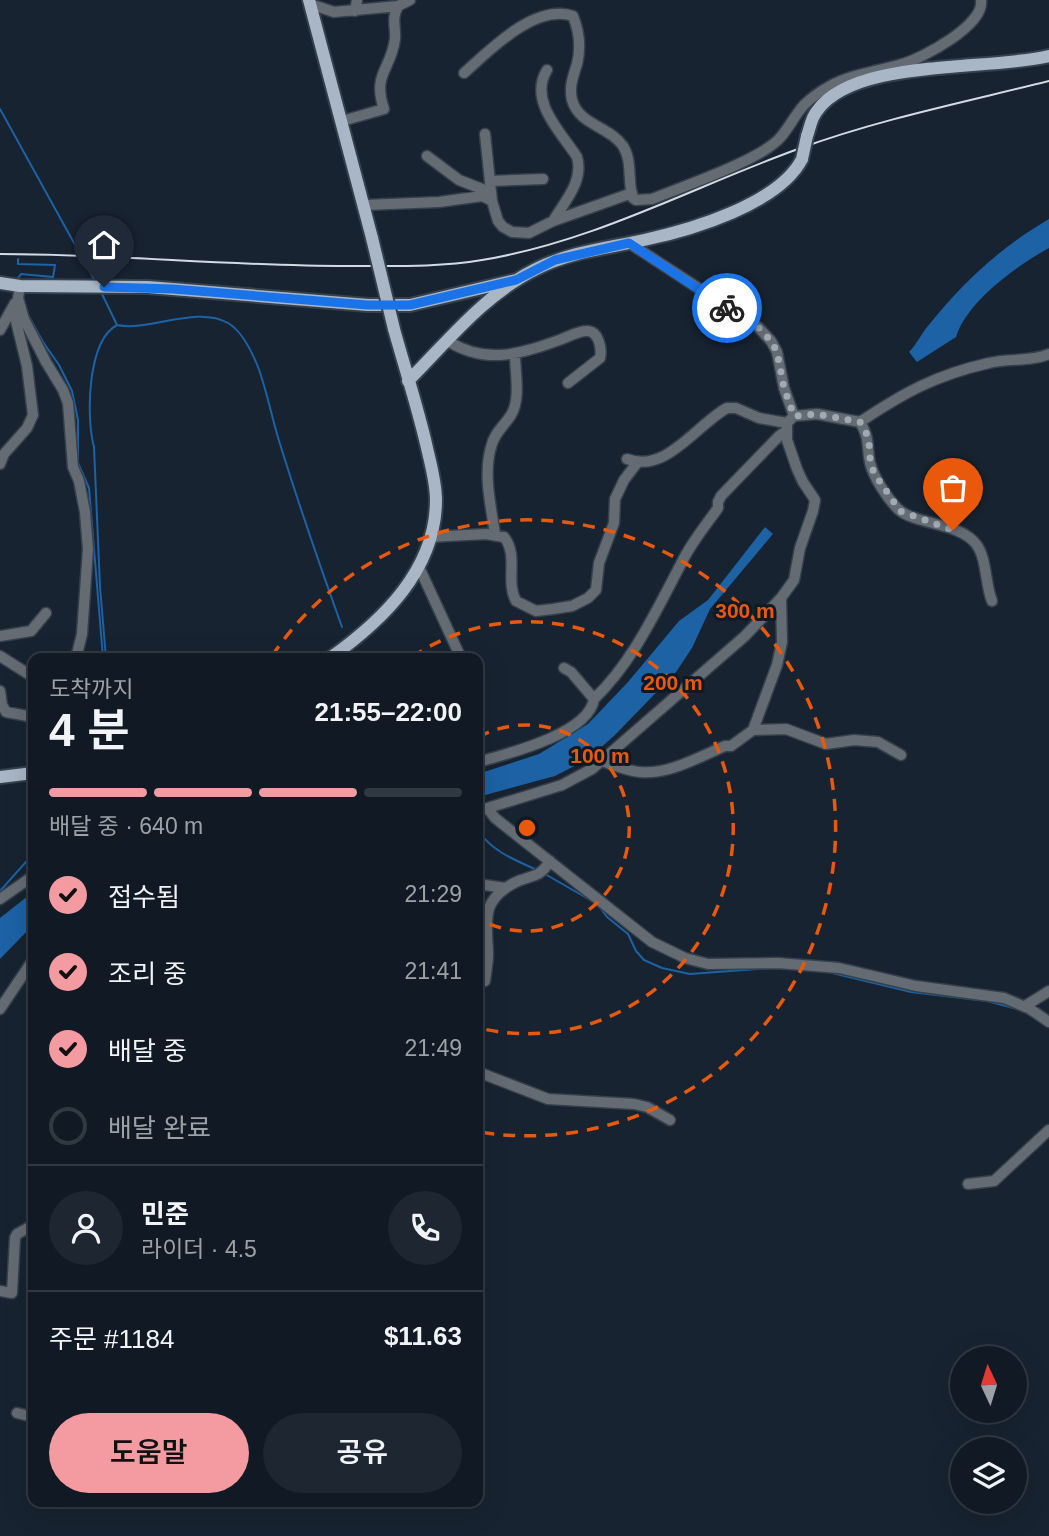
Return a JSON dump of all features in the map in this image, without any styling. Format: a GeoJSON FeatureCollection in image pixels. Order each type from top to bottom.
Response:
{"type":"FeatureCollection","features":[{"type":"Feature","properties":{"kind":"main road"},"geometry":{"type":"LineString","coordinates":[[309,2],[365,205],[436,490],[430,537],[419,568],[385,612],[337,653]]}},
{"type":"Feature","properties":{"kind":"main road"},"geometry":{"type":"LineString","coordinates":[[408,381],[487,303],[516,280],[555,260],[688,227],[761,198],[784,182],[796,169],[802,159],[816,112],[833,90],[885,75],[1049,56]]}},
{"type":"Feature","properties":{"kind":"main road"},"geometry":{"type":"LineString","coordinates":[[0,283],[19,292],[97,287],[173,289],[368,305],[410,305],[516,280]]}},
{"type":"Feature","properties":{"kind":"main road"},"geometry":{"type":"LineString","coordinates":[[0,777],[28,774]]}},
{"type":"Feature","properties":{"kind":"street"},"geometry":{"type":"LineString","coordinates":[[464,73],[530,22],[550,13],[573,16],[579,42],[577,62],[571,80],[573,103],[583,117],[611,133],[621,143],[629,161],[632,193],[636,200],[652,199],[762,152],[779,140],[804,105],[874,70],[919,58],[972,22],[982,8],[981,0]]}},
{"type":"Feature","properties":{"kind":"street"},"geometry":{"type":"LineString","coordinates":[[309,2],[334,12],[356,6],[398,6],[414,2]]}},
{"type":"Feature","properties":{"kind":"street"},"geometry":{"type":"LineString","coordinates":[[342,121],[384,109],[379,90],[380,79],[393,47],[393,21],[398,6]]}},
{"type":"Feature","properties":{"kind":"street"},"geometry":{"type":"LineString","coordinates":[[547,70],[540,87],[544,106],[578,157],[579,163],[574,186],[553,221]]}},
{"type":"Feature","properties":{"kind":"street"},"geometry":{"type":"LineString","coordinates":[[485,134],[492,201],[498,221],[512,232],[529,233],[553,221],[632,193]]}},
{"type":"Feature","properties":{"kind":"street"},"geometry":{"type":"LineString","coordinates":[[428,156],[459,180],[482,190],[482,196]]}},
{"type":"Feature","properties":{"kind":"street"},"geometry":{"type":"LineString","coordinates":[[490,181],[543,178]]}},
{"type":"Feature","properties":{"kind":"street"},"geometry":{"type":"LineString","coordinates":[[365,205],[439,202],[482,196],[492,201]]}},
{"type":"Feature","properties":{"kind":"street"},"geometry":{"type":"LineString","coordinates":[[483,810],[562,785],[602,761],[654,713],[746,636],[794,580],[800,548],[813,511],[815,500],[797,469],[777,352],[771,341],[758,327],[629,243]]}},
{"type":"Feature","properties":{"kind":"street"},"geometry":{"type":"LineString","coordinates":[[0,330],[19,292]]}},
{"type":"Feature","properties":{"kind":"street"},"geometry":{"type":"LineString","coordinates":[[0,464],[4,454],[27,428],[33,415],[27,366],[15,314],[19,292]]}},
{"type":"Feature","properties":{"kind":"street"},"geometry":{"type":"LineString","coordinates":[[19,292],[24,319],[64,390],[68,403],[73,467],[79,481],[89,549],[82,634],[77,653]]}},
{"type":"Feature","properties":{"kind":"street"},"geometry":{"type":"LineString","coordinates":[[448,341],[477,354],[515,355],[575,334],[592,332],[598,339],[600,358],[568,383]]}},
{"type":"Feature","properties":{"kind":"street"},"geometry":{"type":"LineString","coordinates":[[430,537],[495,534],[504,537],[511,548],[510,585],[516,601],[536,611],[572,606],[588,598],[599,583],[600,563],[614,523],[618,490],[632,461],[664,457],[727,408],[736,408],[759,418],[789,423],[817,414],[860,422],[918,386],[952,372],[994,362],[1049,354]]}},
{"type":"Feature","properties":{"kind":"street"},"geometry":{"type":"LineString","coordinates":[[495,534],[489,491],[489,455],[494,436],[513,413],[516,402],[515,355]]}},
{"type":"Feature","properties":{"kind":"street"},"geometry":{"type":"LineString","coordinates":[[860,422],[866,432],[874,473],[890,500],[900,511],[969,537],[977,545],[992,600]]}},
{"type":"Feature","properties":{"kind":"street"},"geometry":{"type":"LineString","coordinates":[[483,761],[519,751],[568,728],[585,716],[594,699],[621,668],[659,606],[682,560],[718,508],[721,496],[789,423]]}},
{"type":"Feature","properties":{"kind":"street"},"geometry":{"type":"LineString","coordinates":[[419,568],[459,653]]}},
{"type":"Feature","properties":{"kind":"street"},"geometry":{"type":"LineString","coordinates":[[602,761],[638,772],[653,772],[724,746],[731,746],[753,730],[777,665],[782,642],[781,598]]}},
{"type":"Feature","properties":{"kind":"street"},"geometry":{"type":"LineString","coordinates":[[0,636],[31,631],[47,613]]}},
{"type":"Feature","properties":{"kind":"street"},"geometry":{"type":"LineString","coordinates":[[0,656],[28,674]]}},
{"type":"Feature","properties":{"kind":"street"},"geometry":{"type":"LineString","coordinates":[[564,668],[571,672],[594,699]]}},
{"type":"Feature","properties":{"kind":"street"},"geometry":{"type":"LineString","coordinates":[[0,691],[6,712],[28,716]]}},
{"type":"Feature","properties":{"kind":"street"},"geometry":{"type":"LineString","coordinates":[[753,730],[786,729],[826,744],[867,740],[891,747],[901,755]]}},
{"type":"Feature","properties":{"kind":"street"},"geometry":{"type":"LineString","coordinates":[[483,810],[652,942],[685,958],[724,965],[778,963],[824,966],[916,986],[1004,998],[1049,1022]]}},
{"type":"Feature","properties":{"kind":"street"},"geometry":{"type":"LineString","coordinates":[[485,981],[488,959],[487,909],[505,888],[519,880],[535,877],[550,860]]}},
{"type":"Feature","properties":{"kind":"street"},"geometry":{"type":"LineString","coordinates":[[0,900],[28,880]]}},
{"type":"Feature","properties":{"kind":"street"},"geometry":{"type":"LineString","coordinates":[[483,885],[505,888]]}},
{"type":"Feature","properties":{"kind":"street"},"geometry":{"type":"LineString","coordinates":[[0,1010],[28,968]]}},
{"type":"Feature","properties":{"kind":"street"},"geometry":{"type":"LineString","coordinates":[[1030,1010],[1049,991]]}},
{"type":"Feature","properties":{"kind":"street"},"geometry":{"type":"LineString","coordinates":[[483,1074],[548,1099],[634,1104],[647,1107],[670,1120]]}},
{"type":"Feature","properties":{"kind":"street"},"geometry":{"type":"LineString","coordinates":[[968,1184],[994,1181],[1049,1130]]}},
{"type":"Feature","properties":{"kind":"street"},"geometry":{"type":"LineString","coordinates":[[0,1291],[12,1293],[15,1238],[28,1228]]}},
{"type":"Feature","properties":{"kind":"street"},"geometry":{"type":"LineString","coordinates":[[17,1413],[28,1416]]}},
{"type":"Feature","properties":{"kind":"water"},"geometry":{"type":"Polygon","coordinates":[[[1049,219],[1049,248],[995,285],[971,310],[956,337],[917,362],[909,352],[955,295],[999,254],[1049,219]]]}},
{"type":"Feature","properties":{"kind":"water"},"geometry":{"type":"Polygon","coordinates":[[[765,527],[773,534],[710,609],[692,648],[676,672],[615,735],[588,759],[555,776],[483,796],[483,772],[539,754],[588,724],[628,682],[679,621],[708,600],[765,527]]]}},
{"type":"Feature","properties":{"kind":"water"},"geometry":{"type":"Polygon","coordinates":[[[28,896],[28,930],[0,959],[0,918],[28,896]]]}},
{"type":"Feature","properties":{"kind":"waterway"},"geometry":{"type":"LineString","coordinates":[[0,109],[95,281]]}},
{"type":"Feature","properties":{"kind":"waterway"},"geometry":{"type":"LineString","coordinates":[[18,259],[18,264],[55,265],[53,277],[21,274],[18,278]]}},
{"type":"Feature","properties":{"kind":"waterway"},"geometry":{"type":"LineString","coordinates":[[101,292],[117,325],[107,334],[94,363],[90,400],[106,653]]}},
{"type":"Feature","properties":{"kind":"waterway"},"geometry":{"type":"LineString","coordinates":[[27,313],[72,391],[78,420],[78,463],[89,488],[103,653]]}},
{"type":"Feature","properties":{"kind":"waterway"},"geometry":{"type":"LineString","coordinates":[[117,325],[215,318],[228,323],[242,336],[261,376],[287,467],[342,627]]}},
{"type":"Feature","properties":{"kind":"waterway"},"geometry":{"type":"LineString","coordinates":[[483,837],[497,849],[537,870]]}},
{"type":"Feature","properties":{"kind":"waterway"},"geometry":{"type":"LineString","coordinates":[[0,891],[28,860]]}},
{"type":"Feature","properties":{"kind":"waterway"},"geometry":{"type":"LineString","coordinates":[[545,874],[592,901]]}},
{"type":"Feature","properties":{"kind":"waterway"},"geometry":{"type":"LineString","coordinates":[[599,906],[607,917],[628,934],[644,960],[662,968],[690,974],[771,968],[798,969]]}},
{"type":"Feature","properties":{"kind":"waterway"},"geometry":{"type":"LineString","coordinates":[[824,971],[911,992],[987,1001],[1021,1010]]}},
{"type":"Feature","properties":{"kind":"railway"},"geometry":{"type":"LineString","coordinates":[[0,254],[312,266],[420,266],[482,260],[523,252],[603,227],[829,138],[1049,81]]}},
{"type":"Feature","properties":{"kind":"way so far"},"geometry":{"type":"LineString","coordinates":[[727,308],[758,327],[771,341],[777,352],[784,388],[794,416],[817,414],[860,422],[866,432],[874,473],[890,500],[900,511],[953,530]]}},
{"type":"Feature","properties":{"kind":"route"},"geometry":{"type":"LineString","coordinates":[[104,287],[148,287],[368,305],[410,305],[516,280],[555,260],[629,243],[727,308]]}}]}
